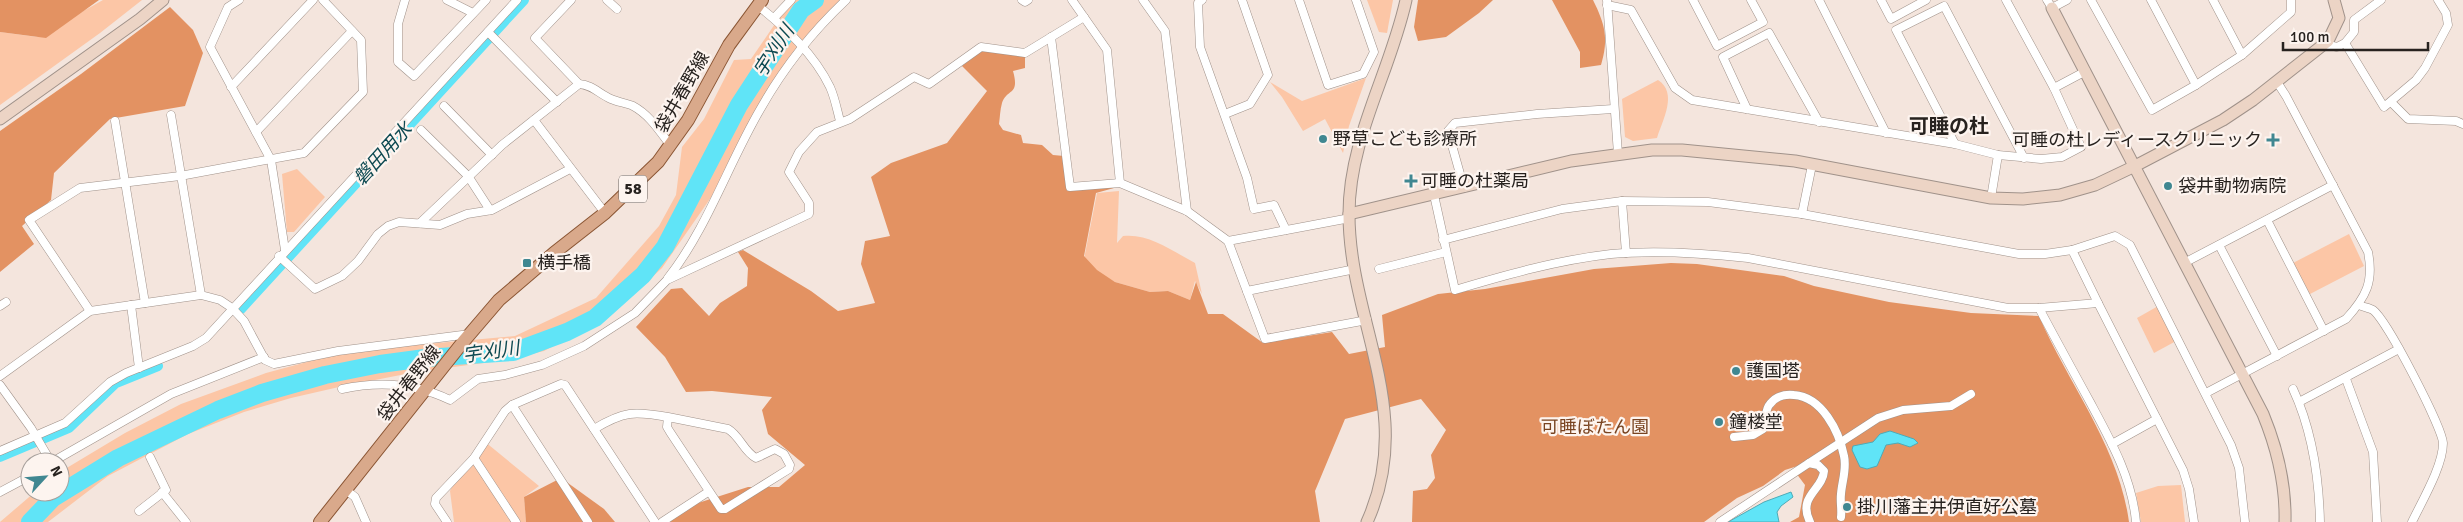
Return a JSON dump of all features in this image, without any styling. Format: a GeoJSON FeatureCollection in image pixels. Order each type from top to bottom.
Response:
{"type":"FeatureCollection","features":[{"type":"Feature","properties":{"kind":"main road","name":"袋井春野線"},"geometry":{"type":"LineString","coordinates":[[320,522],[466,338],[499,300],[636,186],[671,146],[688,120],[729,45],[760,3]]}},
{"type":"Feature","properties":{"kind":"street"},"geometry":{"type":"LineString","coordinates":[[0,118],[140,19],[163,0]]}},
{"type":"Feature","properties":{"kind":"street"},"geometry":{"type":"LineString","coordinates":[[240,0],[228,7],[210,47],[271,160],[284,257],[315,289],[342,276],[358,261],[378,234],[388,226],[399,222],[440,226],[466,214],[490,210],[570,169]]}},
{"type":"Feature","properties":{"kind":"street"},"geometry":{"type":"LineString","coordinates":[[231,87],[313,0]]}},
{"type":"Feature","properties":{"kind":"street"},"geometry":{"type":"LineString","coordinates":[[90,310],[29,220],[80,188],[180,176],[304,153],[363,92],[361,40],[323,0]]}},
{"type":"Feature","properties":{"kind":"street"},"geometry":{"type":"LineString","coordinates":[[405,0],[398,24],[398,62],[414,76],[486,0]]}},
{"type":"Feature","properties":{"kind":"street"},"geometry":{"type":"LineString","coordinates":[[446,0],[473,14]]}},
{"type":"Feature","properties":{"kind":"street"},"geometry":{"type":"LineString","coordinates":[[0,451],[65,423],[110,382],[193,346],[206,338],[232,308],[284,257],[517,0]]}},
{"type":"Feature","properties":{"kind":"street"},"geometry":{"type":"LineString","coordinates":[[571,0],[535,38],[579,84]]}},
{"type":"Feature","properties":{"kind":"street"},"geometry":{"type":"LineString","coordinates":[[607,0],[617,8]]}},
{"type":"Feature","properties":{"kind":"street"},"geometry":{"type":"LineString","coordinates":[[774,18],[792,0]]}},
{"type":"Feature","properties":{"kind":"street"},"geometry":{"type":"LineString","coordinates":[[342,389],[360,385],[390,384],[425,390],[450,400],[478,379],[505,375],[542,365],[584,346],[635,313],[666,280],[683,258],[700,230],[760,109],[802,46],[830,14],[846,0]]}},
{"type":"Feature","properties":{"kind":"street"},"geometry":{"type":"LineString","coordinates":[[1022,0],[1025,2],[1028,0]]}},
{"type":"Feature","properties":{"kind":"street"},"geometry":{"type":"LineString","coordinates":[[1072,0],[1107,50],[1120,183]]}},
{"type":"Feature","properties":{"kind":"street"},"geometry":{"type":"LineString","coordinates":[[1143,0],[1165,31],[1187,211]]}},
{"type":"Feature","properties":{"kind":"street"},"geometry":{"type":"LineString","coordinates":[[1202,0],[1198,3],[1200,47],[1247,178],[1254,209],[1274,205],[1286,230]]}},
{"type":"Feature","properties":{"kind":"street"},"geometry":{"type":"LineString","coordinates":[[1225,114],[1250,104],[1268,75],[1242,0]]}},
{"type":"Feature","properties":{"kind":"street"},"geometry":{"type":"LineString","coordinates":[[1299,0],[1328,85],[1363,74],[1374,52],[1356,0]]}},
{"type":"Feature","properties":{"kind":"street"},"geometry":{"type":"LineString","coordinates":[[1366,522],[1376,497],[1386,446],[1386,419],[1381,384],[1355,268],[1350,216],[1358,147],[1398,33],[1406,0]]}},
{"type":"Feature","properties":{"kind":"street"},"geometry":{"type":"LineString","coordinates":[[1693,0],[1717,46],[1762,22],[1751,0]]}},
{"type":"Feature","properties":{"kind":"street"},"geometry":{"type":"LineString","coordinates":[[1819,0],[1886,133]]}},
{"type":"Feature","properties":{"kind":"street"},"geometry":{"type":"LineString","coordinates":[[1881,0],[1891,18],[1926,0]]}},
{"type":"Feature","properties":{"kind":"street"},"geometry":{"type":"LineString","coordinates":[[1618,154],[1613,109],[1607,3],[1631,10],[1675,88],[1692,100],[1955,144],[1998,155],[2024,158],[2062,157],[2081,147],[2054,88],[2006,0]]}},
{"type":"Feature","properties":{"kind":"street"},"geometry":{"type":"LineString","coordinates":[[2067,0],[2049,4],[2086,71],[2262,414],[2277,452],[2282,480],[2285,522]]}},
{"type":"Feature","properties":{"kind":"street"},"geometry":{"type":"LineString","coordinates":[[2091,0],[2152,110],[2196,85],[2242,55],[2291,12],[2291,0]]}},
{"type":"Feature","properties":{"kind":"street"},"geometry":{"type":"LineString","coordinates":[[2151,0],[2196,85]]}},
{"type":"Feature","properties":{"kind":"street"},"geometry":{"type":"LineString","coordinates":[[2213,0],[2242,55]]}},
{"type":"Feature","properties":{"kind":"street"},"geometry":{"type":"LineString","coordinates":[[1228,241],[1350,216],[1571,161],[1652,150],[1709,151],[1812,165],[1991,198],[2023,199],[2060,195],[2095,185],[2135,166],[2223,120],[2277,82],[2324,44],[2336,29],[2339,18],[2334,0]]}},
{"type":"Feature","properties":{"kind":"street"},"geometry":{"type":"LineString","coordinates":[[2324,44],[2337,47],[2345,43],[2354,32],[2354,20],[2381,0]]}},
{"type":"Feature","properties":{"kind":"street"},"geometry":{"type":"LineString","coordinates":[[2345,43],[2384,107],[2416,80],[2425,68],[2448,25],[2446,12],[2438,0]]}},
{"type":"Feature","properties":{"kind":"street"},"geometry":{"type":"LineString","coordinates":[[760,3],[802,46],[830,88],[840,121]]}},
{"type":"Feature","properties":{"kind":"street"},"geometry":{"type":"LineString","coordinates":[[1955,144],[1896,30],[1944,6],[2024,158]]}},
{"type":"Feature","properties":{"kind":"street"},"geometry":{"type":"LineString","coordinates":[[666,280],[809,214],[809,202],[789,172],[800,152],[818,132],[840,121],[850,119],[914,77],[929,84],[981,48],[1025,53],[1084,18]]}},
{"type":"Feature","properties":{"kind":"street"},"geometry":{"type":"LineString","coordinates":[[256,132],[352,31]]}},
{"type":"Feature","properties":{"kind":"street"},"geometry":{"type":"LineString","coordinates":[[488,32],[557,102]]}},
{"type":"Feature","properties":{"kind":"street"},"geometry":{"type":"LineString","coordinates":[[1747,109],[1723,57],[1769,32],[1819,122]]}},
{"type":"Feature","properties":{"kind":"street"},"geometry":{"type":"LineString","coordinates":[[1051,37],[1070,187],[1120,183],[1187,211],[1228,241],[1265,339],[1367,320]]}},
{"type":"Feature","properties":{"kind":"street"},"geometry":{"type":"LineString","coordinates":[[2054,88],[2086,71]]}},
{"type":"Feature","properties":{"kind":"street"},"geometry":{"type":"LineString","coordinates":[[2206,393],[2346,319],[2359,305],[2370,282],[2368,252],[2277,82]]}},
{"type":"Feature","properties":{"kind":"street"},"geometry":{"type":"LineString","coordinates":[[420,223],[492,155],[579,84],[588,84],[610,99],[632,105],[648,117],[671,146]]}},
{"type":"Feature","properties":{"kind":"street"},"geometry":{"type":"LineString","coordinates":[[2390,102],[2408,119],[2456,121],[2463,124]]}},
{"type":"Feature","properties":{"kind":"street"},"geometry":{"type":"LineString","coordinates":[[444,106],[492,155]]}},
{"type":"Feature","properties":{"kind":"street"},"geometry":{"type":"LineString","coordinates":[[1464,188],[1448,131],[1454,123],[1537,114],[1613,109]]}},
{"type":"Feature","properties":{"kind":"street"},"geometry":{"type":"LineString","coordinates":[[171,114],[201,295]]}},
{"type":"Feature","properties":{"kind":"street"},"geometry":{"type":"LineString","coordinates":[[534,120],[605,213]]}},
{"type":"Feature","properties":{"kind":"street"},"geometry":{"type":"LineString","coordinates":[[115,121],[145,303]]}},
{"type":"Feature","properties":{"kind":"street"},"geometry":{"type":"LineString","coordinates":[[421,130],[468,176],[490,210]]}},
{"type":"Feature","properties":{"kind":"street"},"geometry":{"type":"LineString","coordinates":[[1991,198],[1998,155]]}},
{"type":"Feature","properties":{"kind":"street"},"geometry":{"type":"LineString","coordinates":[[1802,214],[1812,165]]}},
{"type":"Feature","properties":{"kind":"street"},"geometry":{"type":"LineString","coordinates":[[2184,263],[2333,185]]}},
{"type":"Feature","properties":{"kind":"street"},"geometry":{"type":"LineString","coordinates":[[1434,195],[1455,290],[1570,260],[1626,253],[1707,253],[1748,258],[2008,308],[2040,308],[2098,303]]}},
{"type":"Feature","properties":{"kind":"street"},"geometry":{"type":"LineString","coordinates":[[1622,201],[1626,253]]}},
{"type":"Feature","properties":{"kind":"street"},"geometry":{"type":"LineString","coordinates":[[1443,240],[1562,209],[1622,201],[1708,202],[1802,214],[2019,254],[2045,254],[2072,250],[2115,236],[2130,245],[2231,445],[2238,468],[2245,522]]}},
{"type":"Feature","properties":{"kind":"street"},"geometry":{"type":"LineString","coordinates":[[2266,220],[2324,331]]}},
{"type":"Feature","properties":{"kind":"street"},"geometry":{"type":"LineString","coordinates":[[2219,245],[2277,356]]}},
{"type":"Feature","properties":{"kind":"street"},"geometry":{"type":"LineString","coordinates":[[2072,250],[2183,470],[2189,489],[2194,522]]}},
{"type":"Feature","properties":{"kind":"street"},"geometry":{"type":"LineString","coordinates":[[1379,269],[1446,252]]}},
{"type":"Feature","properties":{"kind":"street"},"geometry":{"type":"LineString","coordinates":[[1247,291],[1355,268]]}},
{"type":"Feature","properties":{"kind":"street"},"geometry":{"type":"LineString","coordinates":[[0,376],[90,310],[201,295],[220,300],[232,308],[244,320],[264,357],[274,364],[338,351],[466,338]]}},
{"type":"Feature","properties":{"kind":"street"},"geometry":{"type":"LineString","coordinates":[[131,305],[139,368]]}},
{"type":"Feature","properties":{"kind":"street"},"geometry":{"type":"LineString","coordinates":[[2359,305],[2373,310],[2399,349],[2435,420],[2443,442],[2440,461],[2412,522]]}},
{"type":"Feature","properties":{"kind":"street"},"geometry":{"type":"LineString","coordinates":[[2040,308],[2128,478],[2134,500],[2136,522]]}},
{"type":"Feature","properties":{"kind":"street"},"geometry":{"type":"LineString","coordinates":[[2299,402],[2346,379],[2399,349]]}},
{"type":"Feature","properties":{"kind":"street"},"geometry":{"type":"LineString","coordinates":[[70,452],[171,394],[264,357]]}},
{"type":"Feature","properties":{"kind":"street"},"geometry":{"type":"LineString","coordinates":[[2346,379],[2373,452],[2377,522]]}},
{"type":"Feature","properties":{"kind":"street"},"geometry":{"type":"LineString","coordinates":[[447,522],[435,504],[436,498],[474,458],[505,411],[512,405],[561,384],[565,385],[656,522]]}},
{"type":"Feature","properties":{"kind":"street"},"geometry":{"type":"LineString","coordinates":[[0,385],[46,452]]}},
{"type":"Feature","properties":{"kind":"street"},"geometry":{"type":"LineString","coordinates":[[2293,389],[2299,402],[2312,450],[2320,497],[2320,522]]}},
{"type":"Feature","properties":{"kind":"street"},"geometry":{"type":"LineString","coordinates":[[1734,437],[1752,435],[1763,429],[1768,406],[1776,398],[1785,394],[1800,395],[1818,405],[1828,417],[1840,442],[1845,465],[1841,493],[1841,517]]}},
{"type":"Feature","properties":{"kind":"street"},"geometry":{"type":"LineString","coordinates":[[1720,522],[1870,422],[1891,412],[1951,406],[1971,394]]}},
{"type":"Feature","properties":{"kind":"street"},"geometry":{"type":"LineString","coordinates":[[512,405],[588,522]]}},
{"type":"Feature","properties":{"kind":"street"},"geometry":{"type":"LineString","coordinates":[[594,429],[615,417],[626,413],[638,412],[668,417],[728,429],[736,434],[756,458],[775,449],[784,454],[790,465],[789,469],[725,509],[721,509],[670,432],[667,426],[668,417]]}},
{"type":"Feature","properties":{"kind":"street"},"geometry":{"type":"LineString","coordinates":[[2112,444],[2157,419]]}},
{"type":"Feature","properties":{"kind":"street"},"geometry":{"type":"LineString","coordinates":[[139,511],[166,490],[150,457]]}},
{"type":"Feature","properties":{"kind":"street"},"geometry":{"type":"LineString","coordinates":[[474,458],[516,522]]}},
{"type":"Feature","properties":{"kind":"street"},"geometry":{"type":"LineString","coordinates":[[1809,463],[1818,465],[1824,471],[1806,507],[1810,522]]}},
{"type":"Feature","properties":{"kind":"street"},"geometry":{"type":"LineString","coordinates":[[0,492],[20,481]]}},
{"type":"Feature","properties":{"kind":"street"},"geometry":{"type":"LineString","coordinates":[[346,490],[355,497],[366,522]]}},
{"type":"Feature","properties":{"kind":"street"},"geometry":{"type":"LineString","coordinates":[[162,492],[186,522]]}},
{"type":"Feature","properties":{"kind":"street"},"geometry":{"type":"LineString","coordinates":[[662,522],[708,492]]}},
{"type":"Feature","properties":{"kind":"shaded area"},"geometry":{"type":"Polygon","coordinates":[[[103,0],[142,0],[100,33],[0,105],[0,32],[37,37],[103,0]]]}},
{"type":"Feature","properties":{"kind":"shaded area"},"geometry":{"type":"Polygon","coordinates":[[[796,0],[840,0],[820,21],[778,75],[712,196],[662,268],[610,316],[544,351],[506,360],[416,372],[339,387],[291,398],[244,412],[188,434],[108,476],[48,522],[0,522],[23,502],[70,502],[70,466],[125,433],[181,404],[266,373],[348,351],[515,336],[596,298],[659,226],[676,195],[682,147],[704,119],[734,60],[751,59],[779,18],[796,0]]]}},
{"type":"Feature","properties":{"kind":"shaded area"},"geometry":{"type":"Polygon","coordinates":[[[1367,0],[1393,0],[1387,33],[1379,32],[1367,0]]]}},
{"type":"Feature","properties":{"kind":"shaded area"},"geometry":{"type":"Polygon","coordinates":[[[1366,78],[1349,126],[1343,153],[1325,119],[1303,131],[1282,97],[1270,82],[1302,101],[1366,78]]]}},
{"type":"Feature","properties":{"kind":"shaded area"},"geometry":{"type":"Polygon","coordinates":[[[1658,80],[1664,85],[1668,99],[1657,138],[1633,141],[1625,137],[1622,99],[1658,80]]]}},
{"type":"Feature","properties":{"kind":"shaded area"},"geometry":{"type":"Polygon","coordinates":[[[297,169],[325,197],[294,232],[287,232],[282,174],[297,169]]]}},
{"type":"Feature","properties":{"kind":"shaded area"},"geometry":{"type":"Polygon","coordinates":[[[1119,191],[1117,243],[1123,236],[1142,237],[1160,244],[1195,263],[1202,294],[1195,281],[1190,300],[1168,291],[1150,292],[1115,282],[1099,273],[1084,259],[1097,193],[1119,191]]]}},
{"type":"Feature","properties":{"kind":"shaded area"},"geometry":{"type":"Polygon","coordinates":[[[2349,234],[2364,266],[2310,294],[2293,263],[2349,234]]]}},
{"type":"Feature","properties":{"kind":"shaded area"},"geometry":{"type":"Polygon","coordinates":[[[2160,305],[2178,340],[2154,353],[2137,318],[2160,305]]]}},
{"type":"Feature","properties":{"kind":"shaded area"},"geometry":{"type":"Polygon","coordinates":[[[484,441],[539,486],[524,497],[526,522],[454,522],[450,491],[459,471],[484,441]]]}},
{"type":"Feature","properties":{"kind":"shaded area"},"geometry":{"type":"Polygon","coordinates":[[[2181,485],[2185,522],[2141,522],[2136,493],[2158,486],[2181,485]]]}},
{"type":"Feature","properties":{"kind":"green space"},"geometry":{"type":"Polygon","coordinates":[[[0,0],[99,0],[46,38],[0,32],[0,0]]]}},
{"type":"Feature","properties":{"kind":"green space"},"geometry":{"type":"Polygon","coordinates":[[[1418,0],[1493,0],[1479,13],[1446,37],[1418,41],[1414,27],[1418,0]]]}},
{"type":"Feature","properties":{"kind":"green space"},"geometry":{"type":"Polygon","coordinates":[[[1552,0],[1593,0],[1603,24],[1605,39],[1601,65],[1580,68],[1580,52],[1552,0]]]}},
{"type":"Feature","properties":{"kind":"green space"},"geometry":{"type":"Polygon","coordinates":[[[170,7],[193,30],[203,53],[185,106],[110,119],[54,173],[51,200],[22,226],[34,244],[0,272],[0,131],[81,74],[170,7]]]}},
{"type":"Feature","properties":{"kind":"green space","name":"可睡ぼたん園"},"geometry":{"type":"Polygon","coordinates":[[[984,48],[1025,53],[1025,68],[1013,71],[1015,79],[1014,88],[1004,98],[1002,103],[999,124],[1003,130],[1021,135],[1023,143],[1042,145],[1053,155],[1064,156],[1067,191],[1110,186],[1114,188],[1096,193],[1084,256],[1097,270],[1115,282],[1150,292],[1168,291],[1190,300],[1196,282],[1208,314],[1223,314],[1263,343],[1332,332],[1349,354],[1385,347],[1382,315],[1438,294],[1485,289],[1594,269],[1671,263],[1697,264],[1784,276],[1814,286],[1889,302],[1971,313],[2039,316],[2104,442],[2115,468],[2129,522],[1790,522],[1799,517],[1805,485],[1796,473],[1807,463],[1785,470],[1763,486],[1737,498],[1704,522],[1412,522],[1413,491],[1427,489],[1435,478],[1431,455],[1446,430],[1421,399],[1345,419],[1315,491],[1320,522],[667,522],[673,511],[748,487],[779,487],[805,465],[768,434],[762,410],[772,397],[712,391],[686,392],[665,357],[636,327],[671,289],[682,288],[709,316],[720,303],[747,286],[748,268],[738,252],[743,250],[811,291],[838,311],[875,303],[861,264],[865,241],[890,236],[871,177],[891,163],[947,143],[987,91],[962,66],[984,48]]]}},
{"type":"Feature","properties":{"kind":"green space"},"geometry":{"type":"Polygon","coordinates":[[[561,478],[604,509],[615,522],[526,522],[524,497],[561,478]]]}},
{"type":"Feature","properties":{"kind":"water"},"geometry":{"type":"Polygon","coordinates":[[[1890,431],[1914,439],[1918,443],[1910,447],[1898,443],[1886,445],[1877,466],[1867,469],[1860,467],[1852,450],[1853,446],[1873,442],[1880,434],[1890,431]]]}},
{"type":"Feature","properties":{"kind":"water"},"geometry":{"type":"Polygon","coordinates":[[[1791,492],[1793,497],[1781,506],[1777,512],[1779,522],[1728,522],[1764,502],[1791,492]]]}},
{"type":"Feature","properties":{"kind":"waterway","name":"磐田用水"},"geometry":{"type":"LineString","coordinates":[[241,309],[524,0]]}},
{"type":"Feature","properties":{"kind":"waterway","name":"宇刈川"},"geometry":{"type":"LineString","coordinates":[[30,522],[53,498],[118,458],[218,410],[262,393],[325,375],[380,364],[425,358],[513,352],[567,332],[595,318],[643,275],[665,247],[739,105],[801,10],[815,0]]}},
{"type":"Feature","properties":{"kind":"waterway","name":"磐田用水"},"geometry":{"type":"LineString","coordinates":[[0,457],[69,428],[116,383],[158,366]]}},
{"type":"Feature","properties":{"kind":"place","name":"野草こども診療所"},"geometry":{"type":"Point","coordinates":[1323,139]}},
{"type":"Feature","properties":{"kind":"place","name":"可睡の杜レディースクリニック"},"geometry":{"type":"Point","coordinates":[2273,140]}},
{"type":"Feature","properties":{"kind":"place","name":"可睡の杜薬局"},"geometry":{"type":"Point","coordinates":[1411,181]}},
{"type":"Feature","properties":{"kind":"place","name":"袋井動物病院"},"geometry":{"type":"Point","coordinates":[2168,186]}},
{"type":"Feature","properties":{"kind":"place","name":"横手橋"},"geometry":{"type":"Point","coordinates":[527,263]}},
{"type":"Feature","properties":{"kind":"place","name":"護国塔"},"geometry":{"type":"Point","coordinates":[1736,371]}},
{"type":"Feature","properties":{"kind":"place","name":"鐘楼堂"},"geometry":{"type":"Point","coordinates":[1719,422]}},
{"type":"Feature","properties":{"kind":"place","name":"掛川藩主井伊直好公墓"},"geometry":{"type":"Point","coordinates":[1847,507]}},
{"type":"Feature","properties":{"kind":"district","name":"可睡の杜"},"geometry":{"type":"Point","coordinates":[1949,126]}}]}
